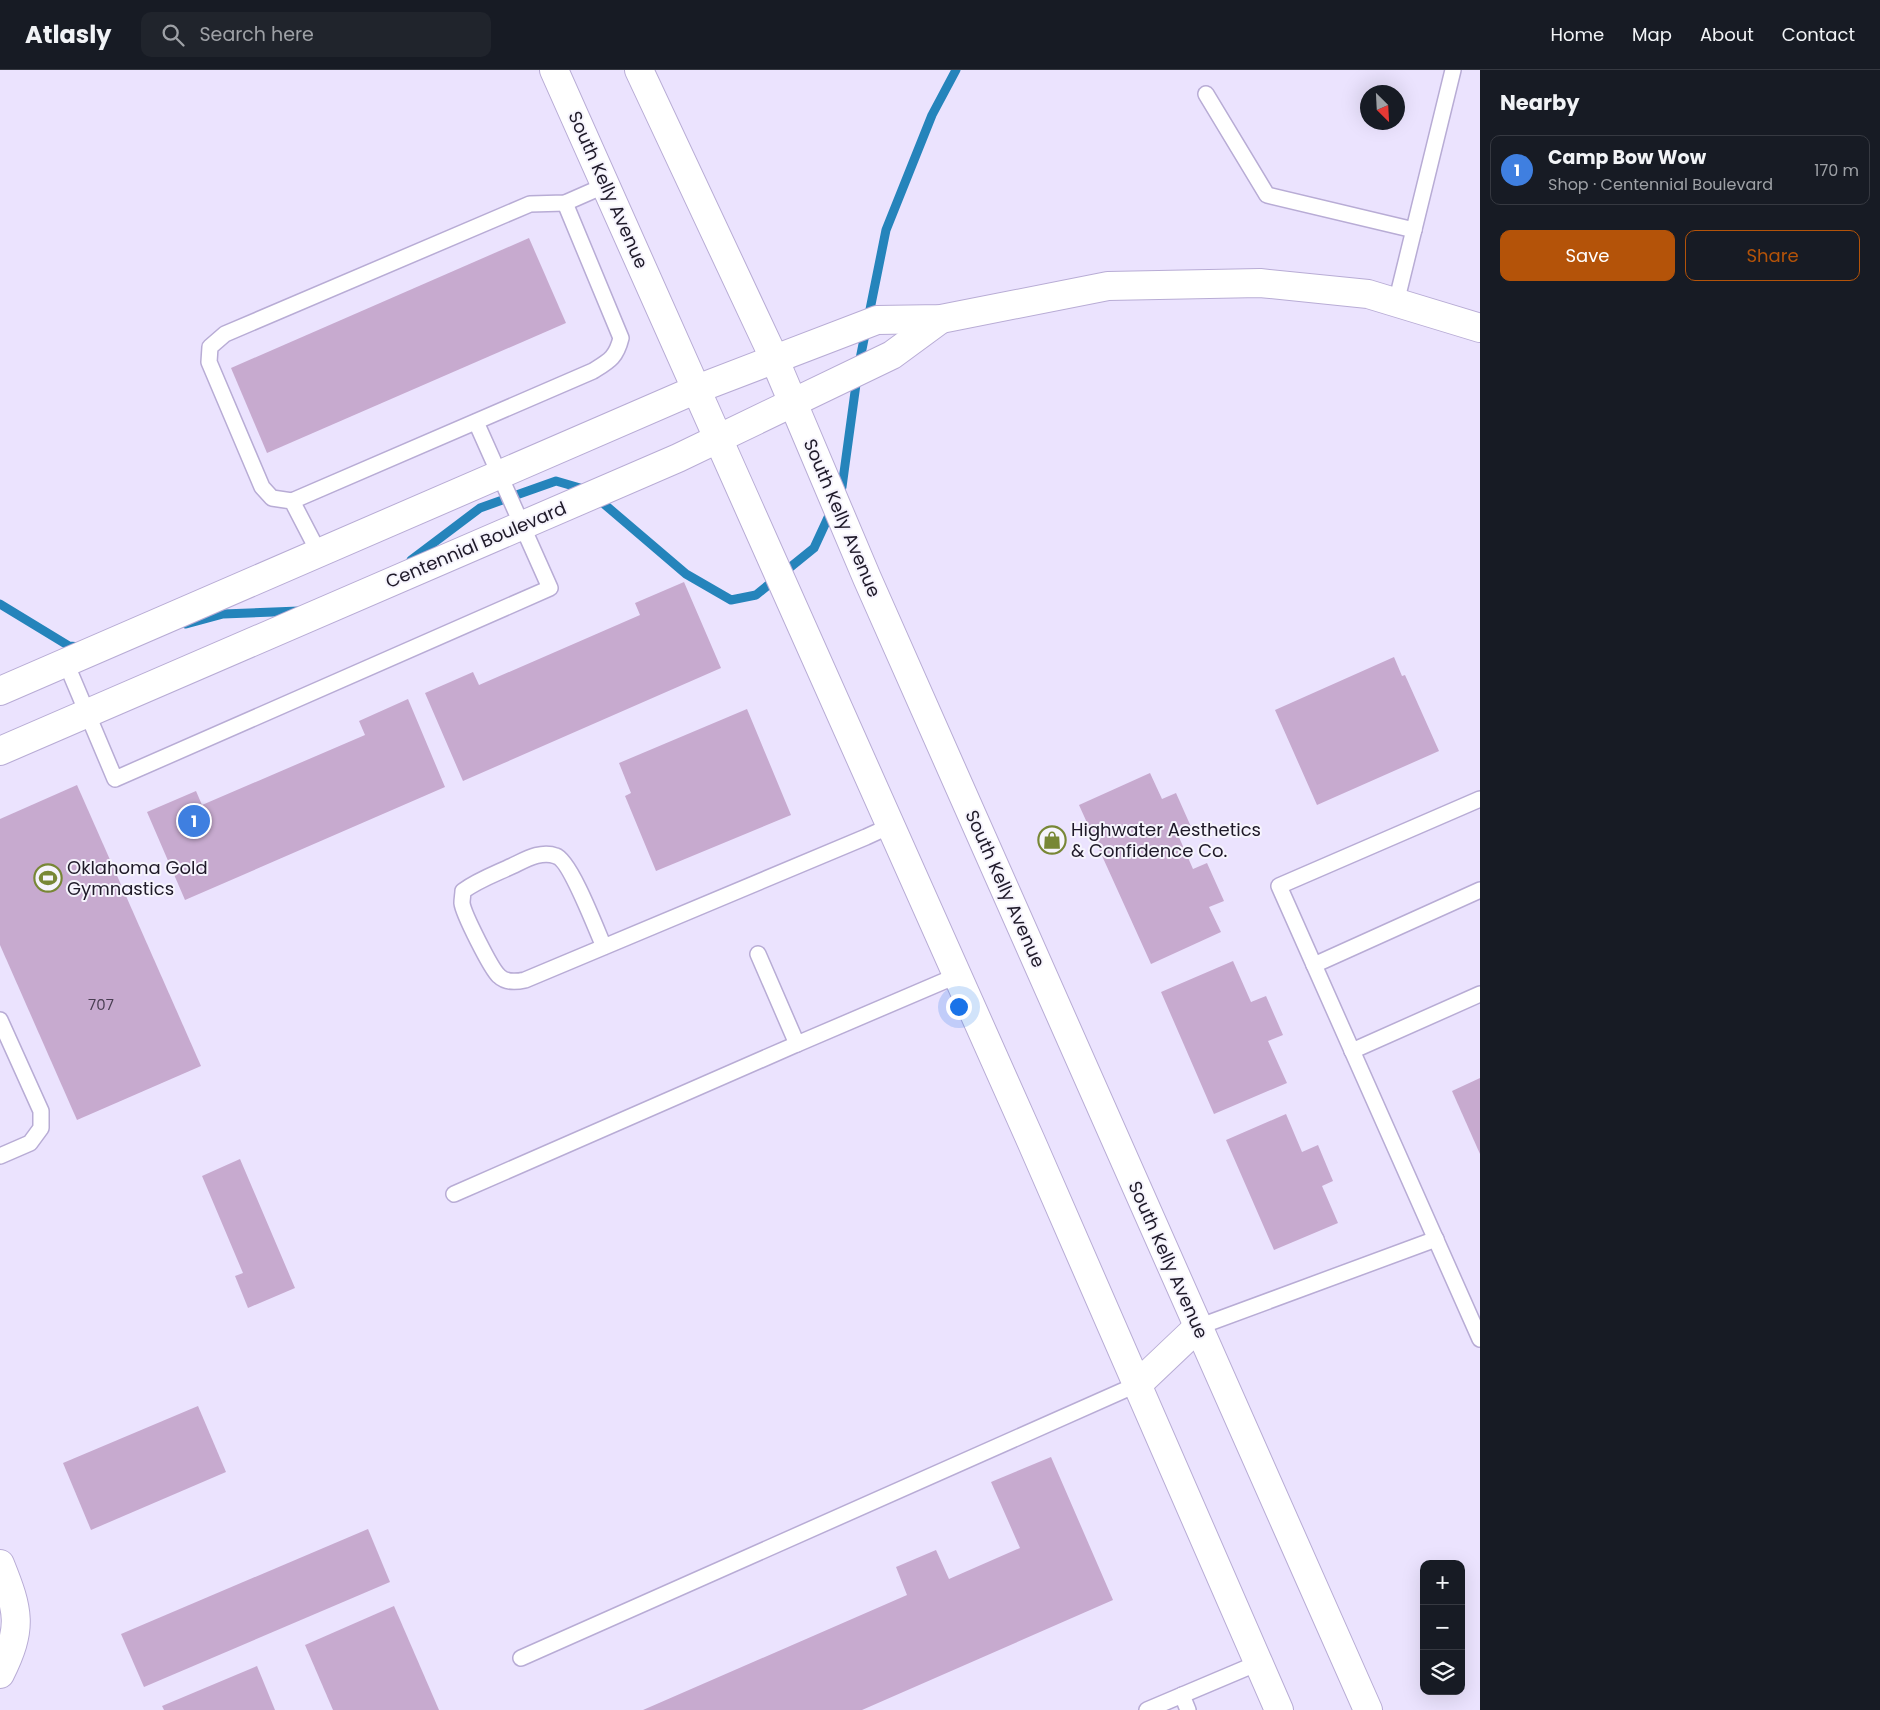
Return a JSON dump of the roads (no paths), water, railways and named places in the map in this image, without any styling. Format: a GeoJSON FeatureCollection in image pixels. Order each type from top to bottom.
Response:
{"type":"FeatureCollection","features":[{"type":"Feature","properties":{"kind":"main road","name":"South Kelly Avenue"},"geometry":{"type":"LineString","coordinates":[[554,70],[1138,1384],[1279,1710]]}},
{"type":"Feature","properties":{"kind":"main road","name":"South Kelly Avenue"},"geometry":{"type":"LineString","coordinates":[[639,70],[774,358],[879,605],[1368,1710]]}},
{"type":"Feature","properties":{"kind":"main road","name":"Centennial Boulevard"},"geometry":{"type":"LineString","coordinates":[[0,691],[697,389],[877,320],[941,319],[1108,286],[1260,283],[1368,294],[1480,328]]}},
{"type":"Feature","properties":{"kind":"main road","name":"Centennial Boulevard"},"geometry":{"type":"LineString","coordinates":[[0,751],[678,458],[892,354],[941,319]]}},
{"type":"Feature","properties":{"kind":"main road"},"geometry":{"type":"LineString","coordinates":[[1138,1384],[1198,1327]]}},
{"type":"Feature","properties":{"kind":"main road"},"geometry":{"type":"LineString","coordinates":[[0,1564],[12,1594],[17,1623],[6,1663]]}},
{"type":"Feature","properties":{"kind":"lane"},"geometry":{"type":"LineString","coordinates":[[1396,302],[1453,70]]}},
{"type":"Feature","properties":{"kind":"lane"},"geometry":{"type":"LineString","coordinates":[[1206,94],[1267,194],[1414,230]]}},
{"type":"Feature","properties":{"kind":"lane"},"geometry":{"type":"LineString","coordinates":[[565,203],[621,338],[618,352],[609,362],[593,371],[292,502],[272,498],[262,487],[209,362],[210,347],[226,334],[530,204],[565,203],[606,185]]}},
{"type":"Feature","properties":{"kind":"lane"},"geometry":{"type":"LineString","coordinates":[[66,663],[115,779],[550,588],[476,422]]}},
{"type":"Feature","properties":{"kind":"lane"},"geometry":{"type":"LineString","coordinates":[[292,502],[319,553]]}},
{"type":"Feature","properties":{"kind":"lane"},"geometry":{"type":"LineString","coordinates":[[1480,799],[1279,886],[1480,1339]]}},
{"type":"Feature","properties":{"kind":"lane"},"geometry":{"type":"LineString","coordinates":[[604,947],[569,869],[558,856],[547,854],[535,856],[474,883],[463,891],[462,903],[466,914],[492,967],[499,977],[512,982],[525,980],[604,947],[890,826]]}},
{"type":"Feature","properties":{"kind":"lane"},"geometry":{"type":"LineString","coordinates":[[1314,965],[1480,890]]}},
{"type":"Feature","properties":{"kind":"lane"},"geometry":{"type":"LineString","coordinates":[[758,954],[797,1044]]}},
{"type":"Feature","properties":{"kind":"lane"},"geometry":{"type":"LineString","coordinates":[[454,1194],[956,976]]}},
{"type":"Feature","properties":{"kind":"lane"},"geometry":{"type":"LineString","coordinates":[[1352,1051],[1480,994]]}},
{"type":"Feature","properties":{"kind":"lane"},"geometry":{"type":"LineString","coordinates":[[0,1020],[41,1111],[41,1128],[30,1143],[0,1156]]}},
{"type":"Feature","properties":{"kind":"lane"},"geometry":{"type":"LineString","coordinates":[[1198,1327],[1436,1239]]}},
{"type":"Feature","properties":{"kind":"lane"},"geometry":{"type":"LineString","coordinates":[[521,1658],[944,1472],[1138,1384]]}},
{"type":"Feature","properties":{"kind":"lane"},"geometry":{"type":"LineString","coordinates":[[1147,1710],[1258,1663]]}},
{"type":"Feature","properties":{"kind":"lane"},"geometry":{"type":"LineString","coordinates":[[1182,1695],[1188,1710]]}},
{"type":"Feature","properties":{"kind":"waterway"},"geometry":{"type":"LineString","coordinates":[[859,364],[886,230],[932,115],[956,70]]}},
{"type":"Feature","properties":{"kind":"waterway"},"geometry":{"type":"LineString","coordinates":[[838,495],[842,487],[857,377]]}},
{"type":"Feature","properties":{"kind":"waterway"},"geometry":{"type":"LineString","coordinates":[[411,560],[480,508],[556,481],[587,490]]}},
{"type":"Feature","properties":{"kind":"waterway"},"geometry":{"type":"LineString","coordinates":[[597,498],[686,574],[731,600],[756,595],[814,548],[832,509]]}},
{"type":"Feature","properties":{"kind":"waterway"},"geometry":{"type":"LineString","coordinates":[[0,604],[69,646],[81,647]]}},
{"type":"Feature","properties":{"kind":"waterway"},"geometry":{"type":"LineString","coordinates":[[186,624],[223,614],[299,611]]}},
{"type":"Feature","properties":{"kind":"place","name":"Camp Bow Wow"},"geometry":{"type":"Point","coordinates":[194,821]}},
{"type":"Feature","properties":{"kind":"place","name":"Highwater Aesthetics & Confidence Co."},"geometry":{"type":"Point","coordinates":[1052,840]}},
{"type":"Feature","properties":{"kind":"place","name":"Oklahoma Gold Gymnastics"},"geometry":{"type":"Point","coordinates":[48,878]}}]}
